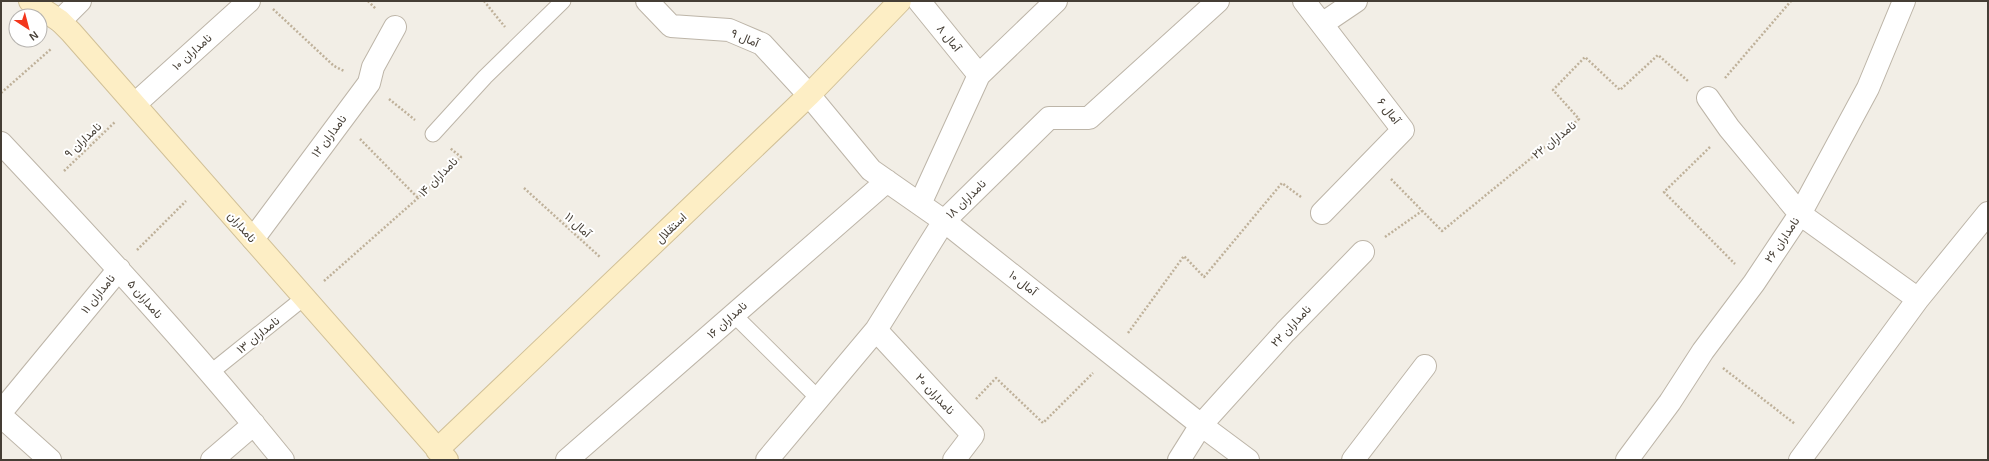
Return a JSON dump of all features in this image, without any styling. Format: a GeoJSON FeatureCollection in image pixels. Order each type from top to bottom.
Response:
{"type":"FeatureCollection","features":[{"type":"Feature","properties":{"kind":"street","name":"نامداران"},"geometry":{"type":"LineString","coordinates":[[30,1],[65,26],[305,297],[442,455]]}},
{"type":"Feature","properties":{"kind":"street"},"geometry":{"type":"LineString","coordinates":[[65,26],[80,1]]}},
{"type":"Feature","properties":{"kind":"street","name":"نامداران ۱۰"},"geometry":{"type":"LineString","coordinates":[[135,104],[249,1]]}},
{"type":"Feature","properties":{"kind":"street","name":"آمال ۹"},"geometry":{"type":"LineString","coordinates":[[647,1],[670,26],[729,30],[762,44],[809,95]]}},
{"type":"Feature","properties":{"kind":"street","name":"استقلال"},"geometry":{"type":"LineString","coordinates":[[442,455],[621,276],[809,95],[900,1]]}},
{"type":"Feature","properties":{"kind":"street","name":"آمال ۸"},"geometry":{"type":"LineString","coordinates":[[920,1],[979,75]]}},
{"type":"Feature","properties":{"kind":"street"},"geometry":{"type":"LineString","coordinates":[[920,204],[979,75],[1056,1]]}},
{"type":"Feature","properties":{"kind":"street","name":"نامداران ۱۸"},"geometry":{"type":"LineString","coordinates":[[767,460],[876,330],[944,221],[1049,118],[1089,118],[1218,1]]}},
{"type":"Feature","properties":{"kind":"street","name":"آمال ۶"},"geometry":{"type":"LineString","coordinates":[[1304,1],[1403,130],[1322,214]]}},
{"type":"Feature","properties":{"kind":"street"},"geometry":{"type":"LineString","coordinates":[[1322,24],[1356,1]]}},
{"type":"Feature","properties":{"kind":"street","name":"نامداران ۲۶"},"geometry":{"type":"LineString","coordinates":[[1627,460],[1670,402],[1703,351],[1754,283],[1800,214],[1868,88],[1904,1]]}},
{"type":"Feature","properties":{"kind":"street","name":"نامداران ۱۲"},"geometry":{"type":"LineString","coordinates":[[253,239],[369,83],[373,67],[395,27]]}},
{"type":"Feature","properties":{"kind":"street","name":"آمال ۱۰"},"geometry":{"type":"LineString","coordinates":[[809,95],[871,170],[944,221],[1201,425],[1248,460]]}},
{"type":"Feature","properties":{"kind":"street"},"geometry":{"type":"LineString","coordinates":[[1708,98],[1729,128],[1800,214],[1918,299]]}},
{"type":"Feature","properties":{"kind":"street","name":"نامداران ۵"},"geometry":{"type":"LineString","coordinates":[[1,143],[119,269],[254,424],[283,460]]}},
{"type":"Feature","properties":{"kind":"street","name":"نامداران ۱۶"},"geometry":{"type":"LineString","coordinates":[[567,460],[886,181]]}},
{"type":"Feature","properties":{"kind":"street"},"geometry":{"type":"LineString","coordinates":[[1800,460],[1918,299],[1988,213]]}},
{"type":"Feature","properties":{"kind":"street","name":"نامداران ۲۲"},"geometry":{"type":"LineString","coordinates":[[1179,460],[1201,425],[1285,332],[1363,252]]}},
{"type":"Feature","properties":{"kind":"street","name":"نامداران ۱۱"},"geometry":{"type":"LineString","coordinates":[[1,412],[119,269]]}},
{"type":"Feature","properties":{"kind":"street","name":"نامداران ۲۰"},"geometry":{"type":"LineString","coordinates":[[876,330],[973,435],[954,460]]}},
{"type":"Feature","properties":{"kind":"street"},"geometry":{"type":"LineString","coordinates":[[1353,460],[1425,366]]}},
{"type":"Feature","properties":{"kind":"street"},"geometry":{"type":"LineString","coordinates":[[1,416],[50,460]]}},
{"type":"Feature","properties":{"kind":"street"},"geometry":{"type":"LineString","coordinates":[[212,460],[254,424]]}},
{"type":"Feature","properties":{"kind":"lane"},"geometry":{"type":"LineString","coordinates":[[433,134],[485,77],[564,1]]}},
{"type":"Feature","properties":{"kind":"lane","name":"نامداران ۱۳"},"geometry":{"type":"LineString","coordinates":[[210,373],[305,297]]}},
{"type":"Feature","properties":{"kind":"lane"},"geometry":{"type":"LineString","coordinates":[[733,314],[819,399]]}},
{"type":"Feature","properties":{"kind":"path"},"geometry":{"type":"LineString","coordinates":[[484,1],[519,44]]}},
{"type":"Feature","properties":{"kind":"path"},"geometry":{"type":"LineString","coordinates":[[1708,98],[1791,1]]}},
{"type":"Feature","properties":{"kind":"path"},"geometry":{"type":"LineString","coordinates":[[1,93],[65,26]]}},
{"type":"Feature","properties":{"kind":"path","name":"نامداران ۲۲"},"geometry":{"type":"LineString","coordinates":[[1373,160],[1442,231],[1579,119],[1553,90],[1585,57],[1620,90],[1658,55],[1708,98]]}},
{"type":"Feature","properties":{"kind":"path","name":"نامداران ۹"},"geometry":{"type":"LineString","coordinates":[[44,189],[135,104]]}},
{"type":"Feature","properties":{"kind":"path"},"geometry":{"type":"LineString","coordinates":[[341,121],[418,198]]}},
{"type":"Feature","properties":{"kind":"path"},"geometry":{"type":"LineString","coordinates":[[1729,128],[1664,192],[1754,283]]}},
{"type":"Feature","properties":{"kind":"path","name":"نامداران ۱۴"},"geometry":{"type":"LineString","coordinates":[[305,297],[418,198],[461,157],[433,134]]}},
{"type":"Feature","properties":{"kind":"path","name":"نامداران ۱۱"},"geometry":{"type":"LineString","coordinates":[[119,269],[204,183]]}},
{"type":"Feature","properties":{"kind":"path"},"geometry":{"type":"LineString","coordinates":[[958,418],[996,378],[1043,423],[1112,354],[1184,256],[1204,277],[1282,183],[1322,214]]}},
{"type":"Feature","properties":{"kind":"path","name":"آمال ۱۱"},"geometry":{"type":"LineString","coordinates":[[524,188],[621,276]]}},
{"type":"Feature","properties":{"kind":"path"},"geometry":{"type":"LineString","coordinates":[[1363,252],[1422,211]]}},
{"type":"Feature","properties":{"kind":"path"},"geometry":{"type":"LineString","coordinates":[[1703,351],[1815,439]]}}]}
